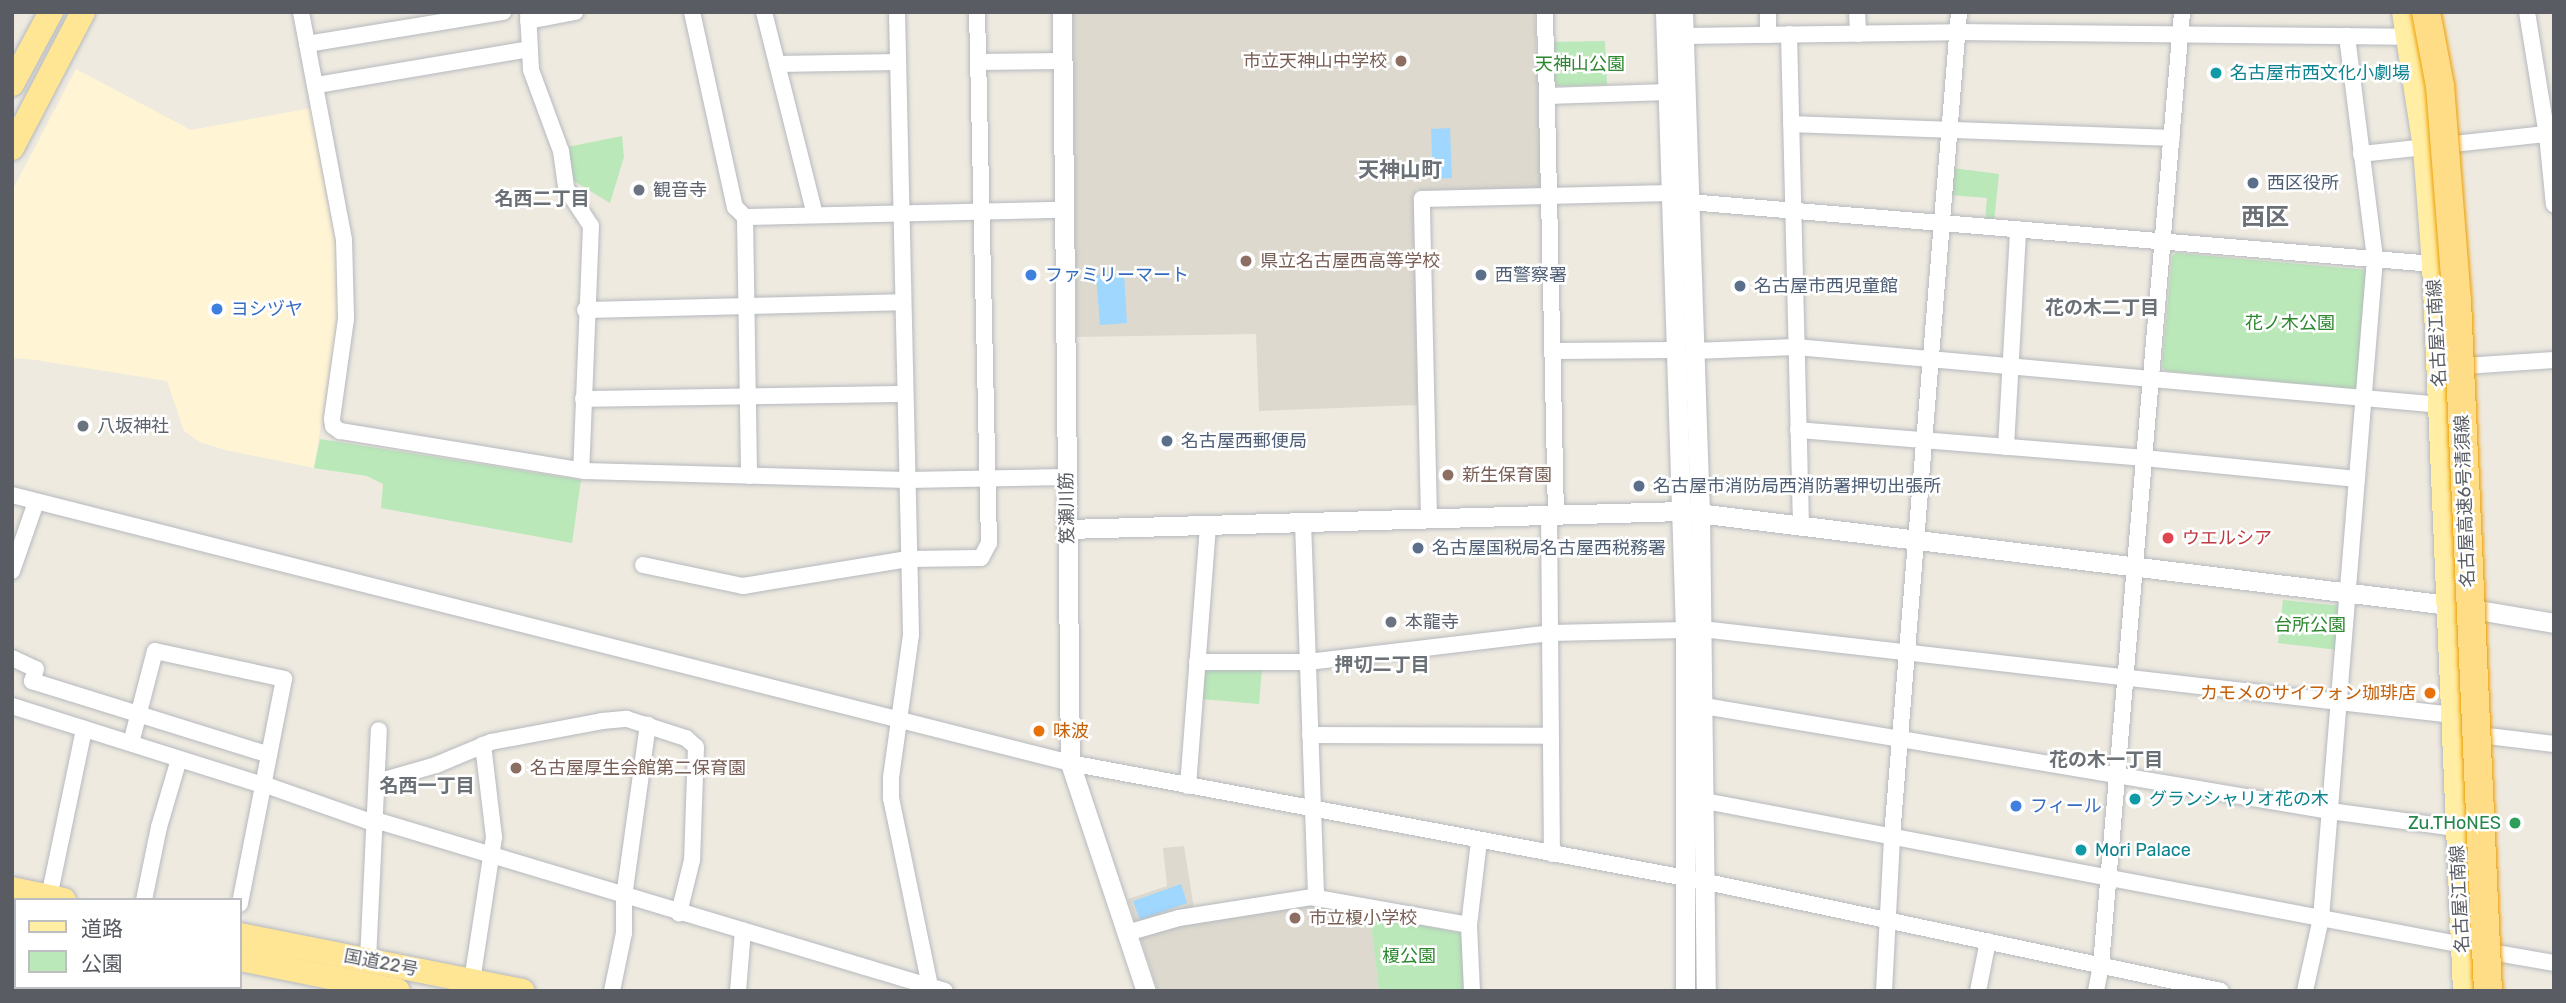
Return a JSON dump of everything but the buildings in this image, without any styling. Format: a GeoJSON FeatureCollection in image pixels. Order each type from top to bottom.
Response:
{"type":"FeatureCollection","features":[{"type":"Feature","properties":{"kind":"highway"},"geometry":{"type":"LineString","coordinates":[[12,84],[51,12]]}},
{"type":"Feature","properties":{"kind":"highway"},"geometry":{"type":"LineString","coordinates":[[12,148],[83,12]]}},
{"type":"Feature","properties":{"kind":"highway","name":"名古屋高速6号清須線"},"geometry":{"type":"LineString","coordinates":[[2429,12],[2440,86],[2457,301],[2491,991]]}},
{"type":"Feature","properties":{"kind":"highway","name":"名古屋高速6号清須線"},"geometry":{"type":"LineString","coordinates":[[2409,25],[2418,58],[2433,187],[2449,459],[2468,991]]}},
{"type":"Feature","properties":{"kind":"highway"},"geometry":{"type":"LineString","coordinates":[[12,889],[56,898]]}},
{"type":"Feature","properties":{"kind":"highway","name":"国道22号"},"geometry":{"type":"LineString","coordinates":[[242,935],[523,991]]}},
{"type":"Feature","properties":{"kind":"highway","name":"国道22号"},"geometry":{"type":"LineString","coordinates":[[242,959],[391,990]]}},
{"type":"Feature","properties":{"kind":"main road","name":"名古屋江南線"},"geometry":{"type":"LineString","coordinates":[[2404,12],[2409,25],[2426,148],[2434,264],[2456,828],[2468,991]]}},
{"type":"Feature","properties":{"kind":"main road","name":"名古屋江南線"},"geometry":{"type":"LineString","coordinates":[[2429,12],[2445,85],[2465,366],[2491,991]]}},
{"type":"Feature","properties":{"kind":"street"},"geometry":{"type":"LineString","coordinates":[[301,12],[317,85],[346,260],[346,319],[333,426],[340,431],[581,470],[907,480],[1067,477]]}},
{"type":"Feature","properties":{"kind":"street"},"geometry":{"type":"LineString","coordinates":[[307,44],[503,12]]}},
{"type":"Feature","properties":{"kind":"street"},"geometry":{"type":"LineString","coordinates":[[575,12],[528,17],[531,69],[561,151],[566,188],[591,226],[581,470]]}},
{"type":"Feature","properties":{"kind":"street"},"geometry":{"type":"LineString","coordinates":[[692,12],[736,207],[745,217],[749,476]]}},
{"type":"Feature","properties":{"kind":"street"},"geometry":{"type":"LineString","coordinates":[[764,12],[815,215]]}},
{"type":"Feature","properties":{"kind":"street"},"geometry":{"type":"LineString","coordinates":[[897,12],[911,635],[891,777],[891,798],[936,989]]}},
{"type":"Feature","properties":{"kind":"street"},"geometry":{"type":"LineString","coordinates":[[643,565],[743,586],[771,579],[908,559],[981,558],[989,542],[977,12]]}},
{"type":"Feature","properties":{"kind":"street","name":"笈瀬川筋"},"geometry":{"type":"LineString","coordinates":[[1062,12],[1070,763],[1146,991]]}},
{"type":"Feature","properties":{"kind":"street"},"geometry":{"type":"LineString","coordinates":[[1545,12],[1554,351],[1550,633],[1552,854]]}},
{"type":"Feature","properties":{"kind":"street"},"geometry":{"type":"LineString","coordinates":[[1665,12],[1671,193],[1685,351],[1693,630],[1685,991]]}},
{"type":"Feature","properties":{"kind":"street"},"geometry":{"type":"LineString","coordinates":[[1683,12],[1689,202],[1685,351]]}},
{"type":"Feature","properties":{"kind":"street"},"geometry":{"type":"LineString","coordinates":[[1768,12],[1768,35]]}},
{"type":"Feature","properties":{"kind":"street"},"geometry":{"type":"LineString","coordinates":[[1857,12],[1858,34]]}},
{"type":"Feature","properties":{"kind":"street"},"geometry":{"type":"LineString","coordinates":[[1884,991],[1892,836],[1959,12]]}},
{"type":"Feature","properties":{"kind":"street"},"geometry":{"type":"LineString","coordinates":[[2095,991],[2101,965],[2182,12]]}},
{"type":"Feature","properties":{"kind":"street"},"geometry":{"type":"LineString","coordinates":[[2527,12],[2551,134],[2554,205]]}},
{"type":"Feature","properties":{"kind":"street"},"geometry":{"type":"LineString","coordinates":[[1684,36],[1957,32],[2347,36],[2409,25]]}},
{"type":"Feature","properties":{"kind":"street"},"geometry":{"type":"LineString","coordinates":[[1789,34],[1801,526]]}},
{"type":"Feature","properties":{"kind":"street"},"geometry":{"type":"LineString","coordinates":[[2305,991],[2321,918],[2375,258],[2347,36]]}},
{"type":"Feature","properties":{"kind":"street"},"geometry":{"type":"LineString","coordinates":[[317,85],[529,49]]}},
{"type":"Feature","properties":{"kind":"street"},"geometry":{"type":"LineString","coordinates":[[978,62],[1063,61]]}},
{"type":"Feature","properties":{"kind":"street"},"geometry":{"type":"LineString","coordinates":[[778,64],[897,62]]}},
{"type":"Feature","properties":{"kind":"street"},"geometry":{"type":"LineString","coordinates":[[1548,96],[1667,92]]}},
{"type":"Feature","properties":{"kind":"street"},"geometry":{"type":"LineString","coordinates":[[1791,124],[2172,138]]}},
{"type":"Feature","properties":{"kind":"street"},"geometry":{"type":"LineString","coordinates":[[2361,154],[2551,134]]}},
{"type":"Feature","properties":{"kind":"street"},"geometry":{"type":"LineString","coordinates":[[1429,519],[1422,199],[1671,193],[1689,202],[2434,264]]}},
{"type":"Feature","properties":{"kind":"street"},"geometry":{"type":"LineString","coordinates":[[745,217],[1064,210]]}},
{"type":"Feature","properties":{"kind":"street"},"geometry":{"type":"LineString","coordinates":[[2006,447],[2018,229]]}},
{"type":"Feature","properties":{"kind":"street"},"geometry":{"type":"LineString","coordinates":[[586,310],[903,302]]}},
{"type":"Feature","properties":{"kind":"street"},"geometry":{"type":"LineString","coordinates":[[1554,351],[1685,351],[1796,347],[2441,405]]}},
{"type":"Feature","properties":{"kind":"street"},"geometry":{"type":"LineString","coordinates":[[2465,366],[2554,360]]}},
{"type":"Feature","properties":{"kind":"street"},"geometry":{"type":"LineString","coordinates":[[583,399],[905,394]]}},
{"type":"Feature","properties":{"kind":"street"},"geometry":{"type":"LineString","coordinates":[[1798,430],[2144,458],[2357,479]]}},
{"type":"Feature","properties":{"kind":"street"},"geometry":{"type":"LineString","coordinates":[[12,495],[1070,763],[1707,882],[2221,991]]}},
{"type":"Feature","properties":{"kind":"street"},"geometry":{"type":"LineString","coordinates":[[12,571],[36,502]]}},
{"type":"Feature","properties":{"kind":"street"},"geometry":{"type":"LineString","coordinates":[[1068,529],[1690,512],[2474,608],[2554,623]]}},
{"type":"Feature","properties":{"kind":"street"},"geometry":{"type":"LineString","coordinates":[[1303,522],[1315,897]]}},
{"type":"Feature","properties":{"kind":"street"},"geometry":{"type":"LineString","coordinates":[[1188,786],[1208,525]]}},
{"type":"Feature","properties":{"kind":"street"},"geometry":{"type":"LineString","coordinates":[[1693,630],[1704,706],[1706,991]]}},
{"type":"Feature","properties":{"kind":"street"},"geometry":{"type":"LineString","coordinates":[[1197,662],[1308,662],[1550,633],[1693,630],[2453,715]]}},
{"type":"Feature","properties":{"kind":"street"},"geometry":{"type":"LineString","coordinates":[[131,743],[155,650],[284,679],[241,898]]}},
{"type":"Feature","properties":{"kind":"street"},"geometry":{"type":"LineString","coordinates":[[12,658],[36,669],[32,681],[269,755]]}},
{"type":"Feature","properties":{"kind":"street"},"geometry":{"type":"LineString","coordinates":[[12,706],[368,821],[375,820],[936,989]]}},
{"type":"Feature","properties":{"kind":"street"},"geometry":{"type":"LineString","coordinates":[[1704,706],[2330,811],[2456,828]]}},
{"type":"Feature","properties":{"kind":"street"},"geometry":{"type":"LineString","coordinates":[[377,782],[436,765],[483,745],[602,721],[627,719],[686,738],[695,747],[692,860],[679,913]]}},
{"type":"Feature","properties":{"kind":"street"},"geometry":{"type":"LineString","coordinates":[[612,991],[624,933],[624,897],[648,725]]}},
{"type":"Feature","properties":{"kind":"street"},"geometry":{"type":"LineString","coordinates":[[56,898],[85,729]]}},
{"type":"Feature","properties":{"kind":"street"},"geometry":{"type":"LineString","coordinates":[[368,960],[379,730]]}},
{"type":"Feature","properties":{"kind":"street"},"geometry":{"type":"LineString","coordinates":[[1310,735],[1551,736]]}},
{"type":"Feature","properties":{"kind":"street"},"geometry":{"type":"LineString","coordinates":[[2479,735],[2554,744]]}},
{"type":"Feature","properties":{"kind":"street"},"geometry":{"type":"LineString","coordinates":[[472,981],[492,856],[493,821],[483,745]]}},
{"type":"Feature","properties":{"kind":"street"},"geometry":{"type":"LineString","coordinates":[[144,898],[159,827],[179,759]]}},
{"type":"Feature","properties":{"kind":"street"},"geometry":{"type":"LineString","coordinates":[[1705,801],[2463,945]]}},
{"type":"Feature","properties":{"kind":"street"},"geometry":{"type":"LineString","coordinates":[[1472,991],[1469,925],[1479,841]]}},
{"type":"Feature","properties":{"kind":"street"},"geometry":{"type":"LineString","coordinates":[[1127,933],[1179,918],[1315,897],[1469,925]]}},
{"type":"Feature","properties":{"kind":"street"},"geometry":{"type":"LineString","coordinates":[[738,991],[743,930]]}},
{"type":"Feature","properties":{"kind":"street"},"geometry":{"type":"LineString","coordinates":[[1978,991],[1987,941]]}},
{"type":"Feature","properties":{"kind":"street"},"geometry":{"type":"LineString","coordinates":[[2491,952],[2554,962]]}},
{"type":"Feature","properties":{"kind":"shaded area","name":"県立名古屋西高等学校"},"geometry":{"type":"Polygon","coordinates":[[[1073,12],[1535,12],[1541,184],[1537,188],[1416,190],[1417,405],[1259,411],[1256,334],[1076,337],[1073,12]]]}},
{"type":"Feature","properties":{"kind":"shaded area"},"geometry":{"type":"Polygon","coordinates":[[[76,69],[191,130],[311,108],[335,241],[338,318],[314,468],[225,450],[200,442],[184,431],[167,381],[36,360],[15,358],[12,366],[12,191],[76,69]]]}},
{"type":"Feature","properties":{"kind":"shaded area","name":"市立榎小学校"},"geometry":{"type":"Polygon","coordinates":[[[1184,846],[1196,921],[1314,903],[1370,914],[1379,991],[1158,991],[1128,899],[1167,886],[1163,848],[1184,846]]]}},
{"type":"Feature","properties":{"kind":"green space","name":"天神山公園"},"geometry":{"type":"Polygon","coordinates":[[[1605,41],[1607,85],[1558,86],[1554,80],[1552,42],[1605,41]]]}},
{"type":"Feature","properties":{"kind":"green space"},"geometry":{"type":"Polygon","coordinates":[[[622,136],[624,157],[610,203],[572,180],[567,147],[622,136]]]}},
{"type":"Feature","properties":{"kind":"green space"},"geometry":{"type":"Polygon","coordinates":[[[1953,168],[1999,174],[1994,222],[1985,221],[1987,198],[1950,195],[1953,168]]]}},
{"type":"Feature","properties":{"kind":"green space","name":"花ノ木公園"},"geometry":{"type":"Polygon","coordinates":[[[2176,253],[2368,270],[2361,385],[2356,389],[2166,371],[2162,367],[2172,256],[2176,253]]]}},
{"type":"Feature","properties":{"kind":"green space"},"geometry":{"type":"Polygon","coordinates":[[[320,439],[581,480],[572,543],[381,508],[383,484],[367,476],[314,468],[320,439]]]}},
{"type":"Feature","properties":{"kind":"green space","name":"台所公園"},"geometry":{"type":"Polygon","coordinates":[[[2283,600],[2341,606],[2338,650],[2278,643],[2283,600]]]}},
{"type":"Feature","properties":{"kind":"green space"},"geometry":{"type":"Polygon","coordinates":[[[1262,668],[1259,704],[1202,699],[1204,672],[1211,669],[1262,668]]]}},
{"type":"Feature","properties":{"kind":"green space","name":"榎公園"},"geometry":{"type":"Polygon","coordinates":[[[1370,914],[1464,934],[1465,991],[1379,991],[1370,914]]]}},
{"type":"Feature","properties":{"kind":"water"},"geometry":{"type":"Polygon","coordinates":[[[1450,128],[1452,178],[1433,179],[1431,129],[1450,128]]]}},
{"type":"Feature","properties":{"kind":"water"},"geometry":{"type":"Polygon","coordinates":[[[1124,273],[1127,323],[1100,325],[1096,275],[1124,273]]]}},
{"type":"Feature","properties":{"kind":"water"},"geometry":{"type":"Polygon","coordinates":[[[1181,884],[1187,903],[1140,920],[1133,901],[1181,884]]]}},
{"type":"Feature","properties":{"kind":"place","name":"市立天神山中学校"},"geometry":{"type":"Point","coordinates":[1401,61]}},
{"type":"Feature","properties":{"kind":"place","name":"名古屋市西文化小劇場"},"geometry":{"type":"Point","coordinates":[2216,73]}},
{"type":"Feature","properties":{"kind":"place","name":"西区役所"},"geometry":{"type":"Point","coordinates":[2253,183]}},
{"type":"Feature","properties":{"kind":"place","name":"観音寺"},"geometry":{"type":"Point","coordinates":[639,190]}},
{"type":"Feature","properties":{"kind":"place","name":"県立名古屋西高等学校"},"geometry":{"type":"Point","coordinates":[1246,261]}},
{"type":"Feature","properties":{"kind":"place","name":"ファミリーマート"},"geometry":{"type":"Point","coordinates":[1031,275]}},
{"type":"Feature","properties":{"kind":"place","name":"西警察署"},"geometry":{"type":"Point","coordinates":[1481,275]}},
{"type":"Feature","properties":{"kind":"place","name":"名古屋市西児童館"},"geometry":{"type":"Point","coordinates":[1740,286]}},
{"type":"Feature","properties":{"kind":"place","name":"ヨシヅヤ"},"geometry":{"type":"Point","coordinates":[217,309]}},
{"type":"Feature","properties":{"kind":"place","name":"八坂神社"},"geometry":{"type":"Point","coordinates":[83,426]}},
{"type":"Feature","properties":{"kind":"place","name":"名古屋西郵便局"},"geometry":{"type":"Point","coordinates":[1167,441]}},
{"type":"Feature","properties":{"kind":"place","name":"新生保育園"},"geometry":{"type":"Point","coordinates":[1448,475]}},
{"type":"Feature","properties":{"kind":"place","name":"名古屋市消防局西消防署押切出張所"},"geometry":{"type":"Point","coordinates":[1639,486]}},
{"type":"Feature","properties":{"kind":"place","name":"ウエルシア"},"geometry":{"type":"Point","coordinates":[2168,538]}},
{"type":"Feature","properties":{"kind":"place","name":"名古屋国税局名古屋西税務署"},"geometry":{"type":"Point","coordinates":[1418,548]}},
{"type":"Feature","properties":{"kind":"place","name":"本龍寺"},"geometry":{"type":"Point","coordinates":[1391,622]}},
{"type":"Feature","properties":{"kind":"place","name":"カモメのサイフォン珈琲店"},"geometry":{"type":"Point","coordinates":[2430,693]}},
{"type":"Feature","properties":{"kind":"place","name":"味波"},"geometry":{"type":"Point","coordinates":[1039,731]}},
{"type":"Feature","properties":{"kind":"place","name":"名古屋厚生会館第二保育園"},"geometry":{"type":"Point","coordinates":[516,768]}},
{"type":"Feature","properties":{"kind":"place","name":"グランシャリオ花の木"},"geometry":{"type":"Point","coordinates":[2135,799]}},
{"type":"Feature","properties":{"kind":"place","name":"フィール"},"geometry":{"type":"Point","coordinates":[2016,806]}},
{"type":"Feature","properties":{"kind":"place","name":"Zu.THoNES"},"geometry":{"type":"Point","coordinates":[2515,823]}},
{"type":"Feature","properties":{"kind":"place","name":"Mori Palace"},"geometry":{"type":"Point","coordinates":[2081,850]}},
{"type":"Feature","properties":{"kind":"place","name":"市立榎小学校"},"geometry":{"type":"Point","coordinates":[1295,918]}},
{"type":"Feature","properties":{"kind":"district","name":"天神山町"},"geometry":{"type":"Point","coordinates":[1400,170]}},
{"type":"Feature","properties":{"kind":"district","name":"名西二丁目"},"geometry":{"type":"Point","coordinates":[542,199]}},
{"type":"Feature","properties":{"kind":"district","name":"西区"},"geometry":{"type":"Point","coordinates":[2265,218]}},
{"type":"Feature","properties":{"kind":"district","name":"花の木二丁目"},"geometry":{"type":"Point","coordinates":[2102,308]}},
{"type":"Feature","properties":{"kind":"district","name":"押切二丁目"},"geometry":{"type":"Point","coordinates":[1382,665]}},
{"type":"Feature","properties":{"kind":"district","name":"花の木一丁目"},"geometry":{"type":"Point","coordinates":[2106,760]}},
{"type":"Feature","properties":{"kind":"district","name":"名西一丁目"},"geometry":{"type":"Point","coordinates":[427,786]}}]}
